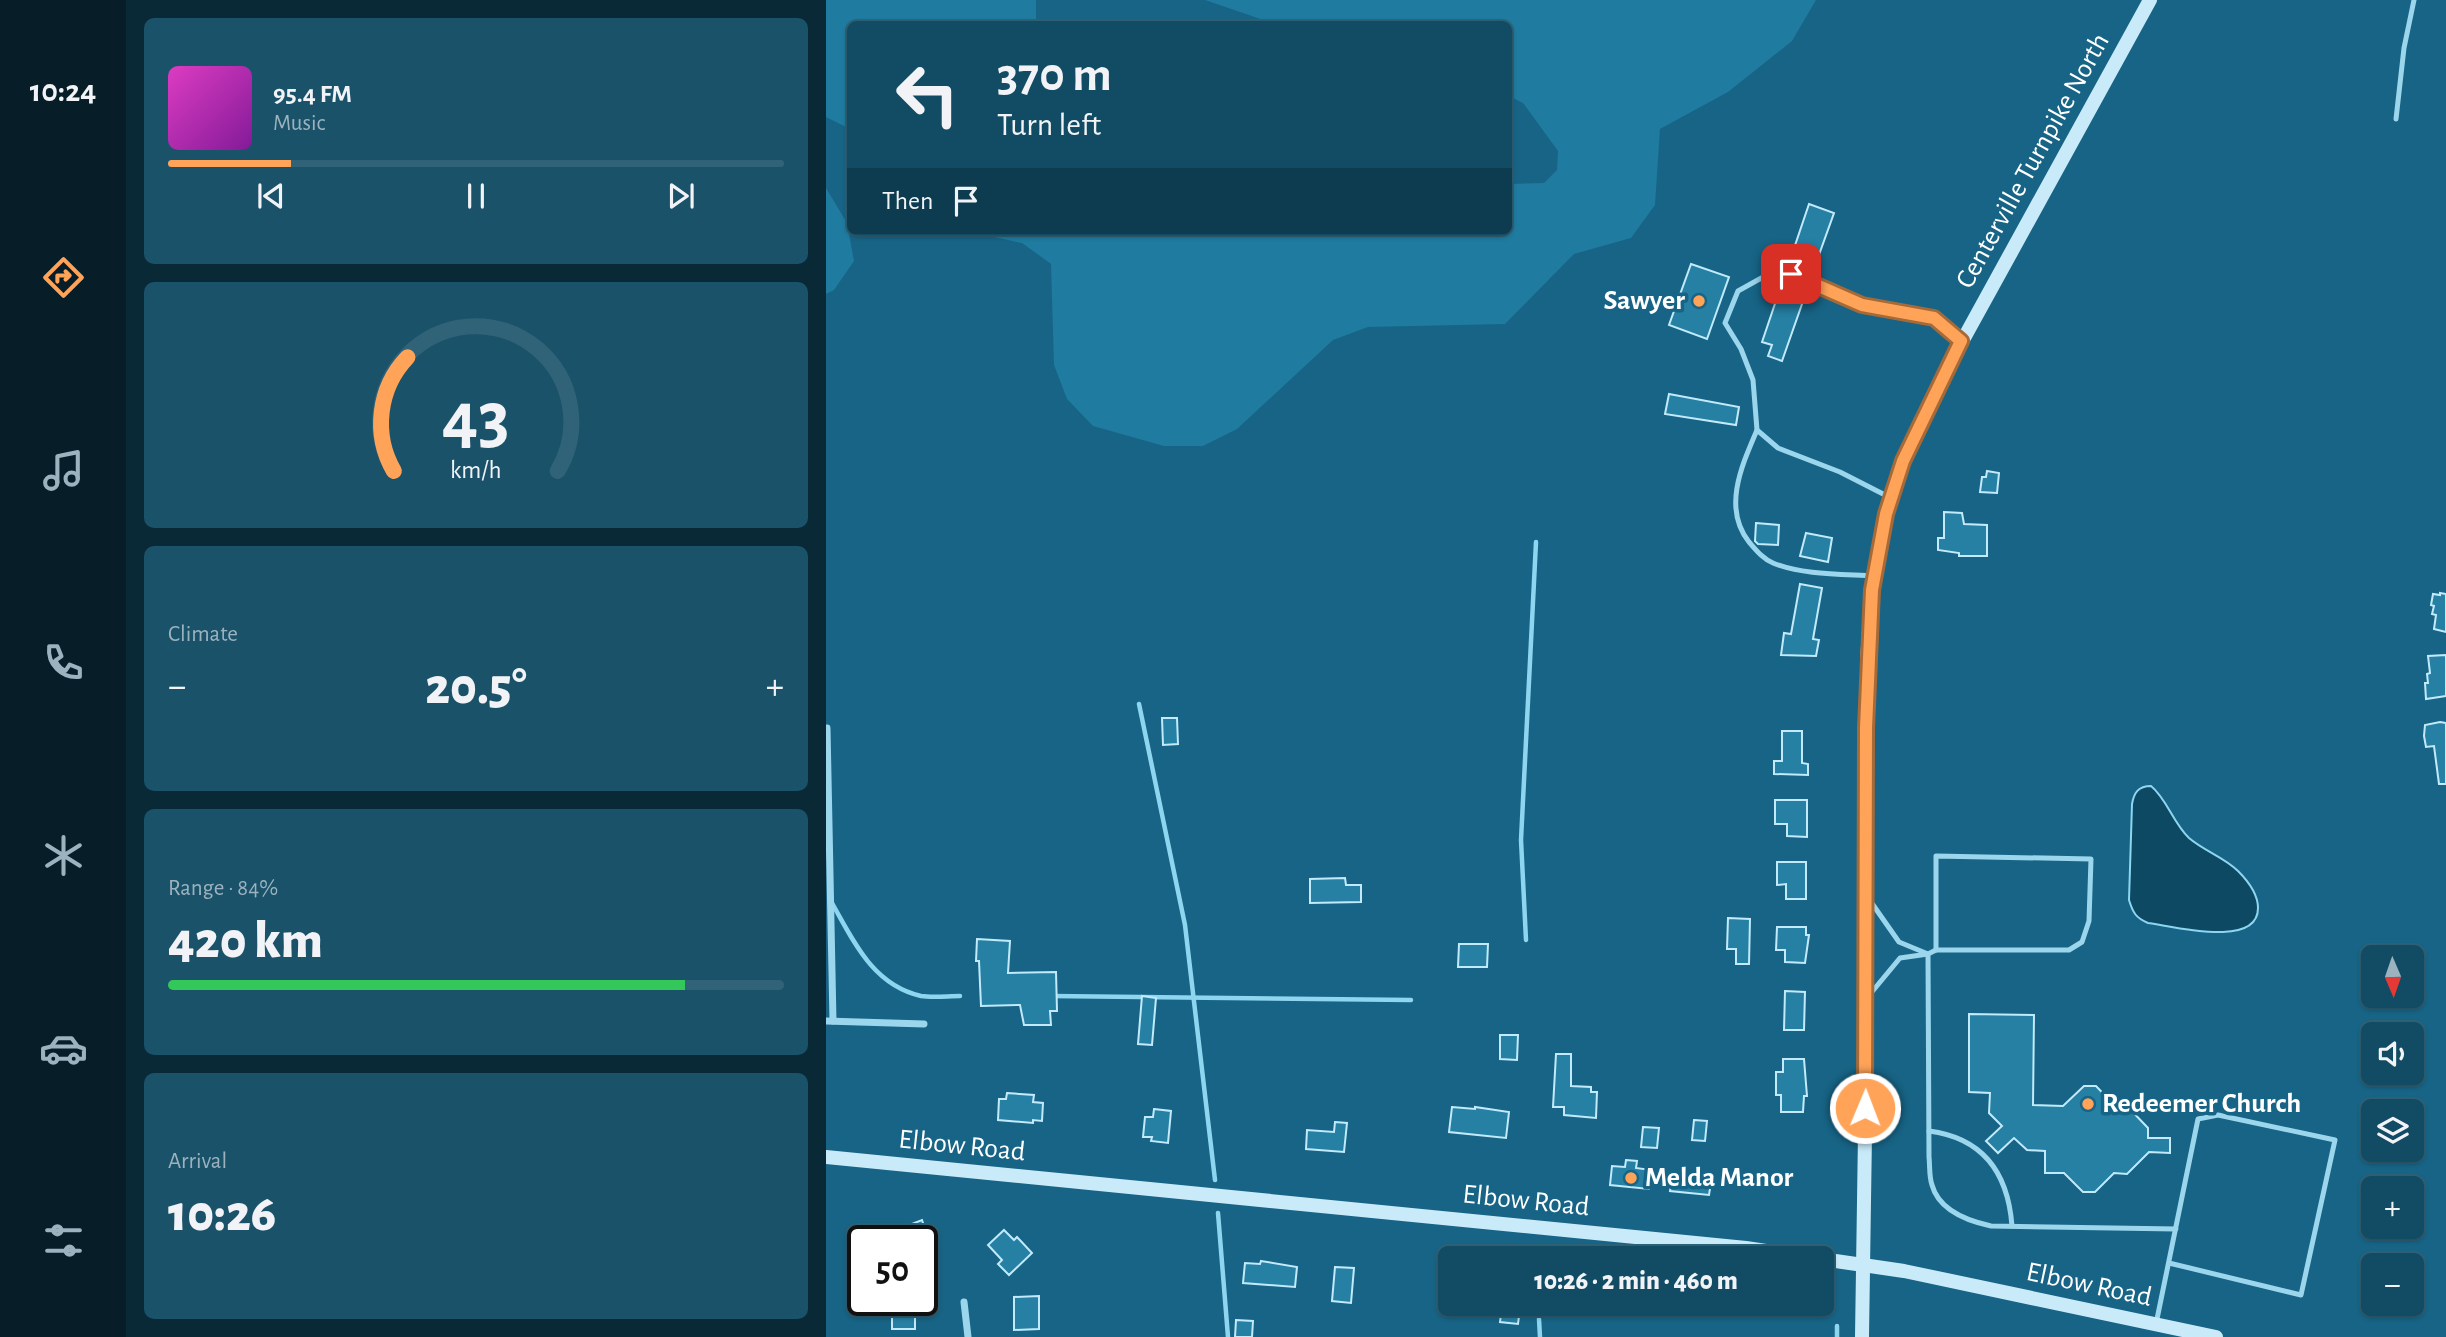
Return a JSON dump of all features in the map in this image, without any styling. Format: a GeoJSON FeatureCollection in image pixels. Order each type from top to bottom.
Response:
{"type":"FeatureCollection","features":[{"type":"Feature","properties":{"kind":"main road","name":"Centerville Turnpike North"},"geometry":{"type":"LineString","coordinates":[[1862,1337],[1867,999],[1867,660],[1874,576],[1903,461],[1923,415],[1961,341],[2150,0]]}},
{"type":"Feature","properties":{"kind":"main road","name":"Elbow Road"},"geometry":{"type":"LineString","coordinates":[[826,1157],[1684,1241],[1864,1264],[2216,1337]]}},
{"type":"Feature","properties":{"kind":"street"},"geometry":{"type":"LineString","coordinates":[[827,728],[829,1021],[924,1024]]}},
{"type":"Feature","properties":{"kind":"street"},"geometry":{"type":"LineString","coordinates":[[964,1302],[968,1337]]}},
{"type":"Feature","properties":{"kind":"lane"},"geometry":{"type":"LineString","coordinates":[[2396,119],[2404,48],[2414,0]]}},
{"type":"Feature","properties":{"kind":"lane"},"geometry":{"type":"LineString","coordinates":[[1874,576],[1770,562],[1744,536],[1734,500],[1756,430],[1754,380],[1741,349],[1725,323],[1738,291],[1765,276],[1791,274],[1862,305],[1934,318],[1961,341]]}},
{"type":"Feature","properties":{"kind":"lane"},"geometry":{"type":"LineString","coordinates":[[1756,430],[1778,448],[1840,472],[1892,498]]}},
{"type":"Feature","properties":{"kind":"lane"},"geometry":{"type":"LineString","coordinates":[[1867,999],[1900,958],[1928,954],[1936,950],[2068,950],[2082,942],[2089,922],[2091,859],[1936,856],[1936,950]]}},
{"type":"Feature","properties":{"kind":"lane"},"geometry":{"type":"LineString","coordinates":[[1866,895],[1899,942],[1928,954]]}},
{"type":"Feature","properties":{"kind":"lane"},"geometry":{"type":"LineString","coordinates":[[1928,954],[1932,1188],[1948,1208],[1967,1221],[2012,1226],[2176,1229]]}},
{"type":"Feature","properties":{"kind":"lane"},"geometry":{"type":"LineString","coordinates":[[2156,1324],[2198,1119],[2218,1115],[2335,1140],[2301,1295],[2169,1263]]}},
{"type":"Feature","properties":{"kind":"lane"},"geometry":{"type":"LineString","coordinates":[[1929,1130],[1953,1134],[1975,1147],[1994,1166],[2006,1186],[2012,1226]]}},
{"type":"Feature","properties":{"kind":"shaded area"},"geometry":{"type":"Polygon","coordinates":[[[826,0],[1036,0],[1036,21],[847,21],[847,128],[826,117],[826,0]]]}},
{"type":"Feature","properties":{"kind":"shaded area"},"geometry":{"type":"Polygon","coordinates":[[[1205,0],[1816,0],[1792,41],[1728,92],[1660,129],[1655,205],[1631,238],[1574,254],[1505,324],[1368,327],[1333,340],[1237,429],[1203,446],[1164,446],[1093,426],[1067,399],[1054,365],[1051,264],[1022,243],[985,235],[1512,235],[1512,184],[1544,183],[1557,170],[1558,151],[1523,103],[1512,98],[1512,21],[1266,21],[1205,0]]]}},
{"type":"Feature","properties":{"kind":"shaded area"},"geometry":{"type":"Polygon","coordinates":[[[826,188],[847,223],[847,235],[849,235],[854,261],[834,290],[826,294],[826,188]]]}},
{"type":"Feature","properties":{"kind":"shaded area"},"geometry":{"type":"Polygon","coordinates":[[[2151,786],[2189,838],[2232,866],[2252,888],[2258,908],[2254,921],[2244,928],[2230,932],[2212,932],[2148,923],[2134,912],[2129,900],[2132,804],[2137,791],[2151,786]]]}},
{"type":"Feature","properties":{"kind":"building"},"geometry":{"type":"Polygon","coordinates":[[[1809,204],[1834,213],[1811,277],[1787,269],[1809,204]]]}},
{"type":"Feature","properties":{"kind":"building","name":"Sawyer"},"geometry":{"type":"Polygon","coordinates":[[[1691,264],[1729,277],[1707,339],[1669,325],[1691,264]]]}},
{"type":"Feature","properties":{"kind":"building"},"geometry":{"type":"Polygon","coordinates":[[[1790,279],[1808,287],[1782,361],[1768,356],[1772,345],[1762,342],[1783,280],[1790,279]]]}},
{"type":"Feature","properties":{"kind":"building"},"geometry":{"type":"Polygon","coordinates":[[[1669,394],[1739,407],[1736,425],[1665,414],[1669,394]]]}},
{"type":"Feature","properties":{"kind":"building"},"geometry":{"type":"Polygon","coordinates":[[[1987,471],[1999,473],[1997,493],[1980,492],[1982,477],[1986,477],[1987,471]]]}},
{"type":"Feature","properties":{"kind":"building"},"geometry":{"type":"Polygon","coordinates":[[[1944,512],[1962,513],[1964,524],[1987,525],[1987,556],[1959,556],[1959,553],[1938,550],[1938,538],[1944,538],[1944,512]]]}},
{"type":"Feature","properties":{"kind":"building"},"geometry":{"type":"Polygon","coordinates":[[[1756,523],[1779,525],[1778,545],[1758,544],[1755,541],[1756,523]]]}},
{"type":"Feature","properties":{"kind":"building"},"geometry":{"type":"Polygon","coordinates":[[[1806,533],[1832,538],[1828,562],[1800,556],[1806,533]]]}},
{"type":"Feature","properties":{"kind":"building"},"geometry":{"type":"Polygon","coordinates":[[[1800,584],[1822,588],[1813,639],[1819,640],[1816,656],[1781,655],[1784,633],[1791,634],[1800,584]]]}},
{"type":"Feature","properties":{"kind":"building"},"geometry":{"type":"Polygon","coordinates":[[[2433,594],[2446,594],[2446,632],[2434,629],[2436,615],[2432,614],[2434,606],[2431,605],[2433,594]]]}},
{"type":"Feature","properties":{"kind":"building"},"geometry":{"type":"Polygon","coordinates":[[[2446,655],[2446,696],[2426,699],[2425,683],[2428,683],[2427,674],[2430,673],[2428,656],[2446,655]]]}},
{"type":"Feature","properties":{"kind":"building"},"geometry":{"type":"Polygon","coordinates":[[[1162,718],[1177,718],[1178,744],[1163,745],[1162,718]]]}},
{"type":"Feature","properties":{"kind":"building"},"geometry":{"type":"Polygon","coordinates":[[[2446,723],[2446,784],[2439,784],[2434,746],[2426,747],[2424,736],[2425,725],[2446,723]]]}},
{"type":"Feature","properties":{"kind":"building"},"geometry":{"type":"Polygon","coordinates":[[[1782,731],[1802,731],[1802,763],[1808,764],[1808,775],[1774,774],[1774,761],[1782,761],[1782,731]]]}},
{"type":"Feature","properties":{"kind":"building"},"geometry":{"type":"Polygon","coordinates":[[[1775,800],[1807,800],[1807,837],[1787,836],[1787,824],[1775,824],[1775,800]]]}},
{"type":"Feature","properties":{"kind":"building"},"geometry":{"type":"Polygon","coordinates":[[[1777,862],[1806,862],[1806,899],[1786,899],[1786,884],[1777,885],[1777,862]]]}},
{"type":"Feature","properties":{"kind":"building"},"geometry":{"type":"Polygon","coordinates":[[[1345,878],[1346,885],[1361,885],[1361,902],[1310,903],[1310,879],[1345,878]]]}},
{"type":"Feature","properties":{"kind":"building"},"geometry":{"type":"Polygon","coordinates":[[[1728,918],[1750,919],[1749,964],[1736,964],[1736,949],[1727,949],[1728,918]]]}},
{"type":"Feature","properties":{"kind":"building"},"geometry":{"type":"Polygon","coordinates":[[[1777,927],[1806,927],[1806,935],[1809,935],[1805,963],[1785,962],[1785,950],[1776,950],[1777,927]]]}},
{"type":"Feature","properties":{"kind":"building"},"geometry":{"type":"Polygon","coordinates":[[[977,939],[1010,941],[1008,973],[1056,972],[1057,1011],[1050,1011],[1051,1025],[1024,1025],[1020,1005],[981,1006],[979,961],[976,961],[977,939]]]}},
{"type":"Feature","properties":{"kind":"building"},"geometry":{"type":"Polygon","coordinates":[[[1459,944],[1488,944],[1487,967],[1458,967],[1459,944]]]}},
{"type":"Feature","properties":{"kind":"building"},"geometry":{"type":"Polygon","coordinates":[[[1785,991],[1805,992],[1804,1030],[1784,1030],[1785,991]]]}},
{"type":"Feature","properties":{"kind":"building"},"geometry":{"type":"Polygon","coordinates":[[[1142,996],[1156,998],[1152,1045],[1138,1044],[1142,996]]]}},
{"type":"Feature","properties":{"kind":"building","name":"Redeemer Church"},"geometry":{"type":"Polygon","coordinates":[[[1969,1014],[2034,1015],[2033,1105],[2063,1106],[2084,1086],[2096,1086],[2115,1106],[2127,1106],[2148,1128],[2148,1138],[2170,1138],[2170,1153],[2149,1152],[2127,1174],[2114,1173],[2095,1192],[2083,1192],[2064,1173],[2045,1173],[2045,1151],[2027,1150],[2014,1138],[1998,1153],[1986,1141],[2002,1126],[1989,1113],[1990,1093],[1969,1092],[1969,1014]]]}},
{"type":"Feature","properties":{"kind":"building"},"geometry":{"type":"Polygon","coordinates":[[[1500,1035],[1518,1035],[1517,1060],[1500,1059],[1500,1035]]]}},
{"type":"Feature","properties":{"kind":"building"},"geometry":{"type":"Polygon","coordinates":[[[1556,1054],[1571,1054],[1571,1086],[1591,1087],[1591,1092],[1597,1092],[1596,1118],[1564,1115],[1564,1107],[1553,1107],[1556,1054]]]}},
{"type":"Feature","properties":{"kind":"building"},"geometry":{"type":"Polygon","coordinates":[[[1783,1059],[1804,1059],[1807,1096],[1804,1096],[1803,1112],[1781,1112],[1781,1095],[1776,1095],[1776,1072],[1783,1072],[1783,1059]]]}},
{"type":"Feature","properties":{"kind":"building"},"geometry":{"type":"Polygon","coordinates":[[[1007,1093],[1034,1095],[1033,1102],[1043,1103],[1042,1121],[1033,1120],[1033,1123],[998,1120],[999,1099],[1006,1099],[1007,1093]]]}},
{"type":"Feature","properties":{"kind":"building"},"geometry":{"type":"Polygon","coordinates":[[[1452,1107],[1509,1112],[1506,1138],[1449,1132],[1452,1107]]]}},
{"type":"Feature","properties":{"kind":"building"},"geometry":{"type":"Polygon","coordinates":[[[1154,1109],[1171,1111],[1168,1143],[1151,1141],[1152,1137],[1143,1137],[1145,1117],[1153,1117],[1154,1109]]]}},
{"type":"Feature","properties":{"kind":"building"},"geometry":{"type":"Polygon","coordinates":[[[1694,1120],[1707,1121],[1705,1141],[1692,1140],[1694,1120]]]}},
{"type":"Feature","properties":{"kind":"building"},"geometry":{"type":"Polygon","coordinates":[[[1335,1122],[1347,1123],[1344,1152],[1306,1149],[1307,1130],[1334,1132],[1335,1122]]]}},
{"type":"Feature","properties":{"kind":"building"},"geometry":{"type":"Polygon","coordinates":[[[1643,1127],[1659,1128],[1657,1148],[1641,1147],[1643,1127]]]}},
{"type":"Feature","properties":{"kind":"building","name":"Melda Manor"},"geometry":{"type":"Polygon","coordinates":[[[1626,1160],[1637,1161],[1636,1168],[1651,1170],[1649,1189],[1610,1185],[1612,1166],[1625,1167],[1626,1160]]]}},
{"type":"Feature","properties":{"kind":"building"},"geometry":{"type":"Polygon","coordinates":[[[1673,1172],[1712,1176],[1709,1195],[1670,1191],[1673,1172]]]}},
{"type":"Feature","properties":{"kind":"building"},"geometry":{"type":"Polygon","coordinates":[[[922,1220],[924,1225],[909,1225],[922,1220]]]}},
{"type":"Feature","properties":{"kind":"building"},"geometry":{"type":"Polygon","coordinates":[[[1004,1230],[1014,1240],[1017,1237],[1032,1253],[1009,1275],[998,1264],[1002,1260],[988,1245],[1004,1230]]]}},
{"type":"Feature","properties":{"kind":"building"},"geometry":{"type":"Polygon","coordinates":[[[1261,1261],[1297,1267],[1295,1287],[1243,1283],[1245,1263],[1260,1264],[1261,1261]]]}},
{"type":"Feature","properties":{"kind":"building"},"geometry":{"type":"Polygon","coordinates":[[[1335,1267],[1354,1268],[1351,1303],[1332,1301],[1335,1267]]]}},
{"type":"Feature","properties":{"kind":"building"},"geometry":{"type":"Polygon","coordinates":[[[1039,1296],[1039,1329],[1014,1330],[1014,1297],[1039,1296]]]}},
{"type":"Feature","properties":{"kind":"building"},"geometry":{"type":"Polygon","coordinates":[[[892,1316],[915,1316],[915,1329],[892,1329],[892,1316]]]}},
{"type":"Feature","properties":{"kind":"building"},"geometry":{"type":"Polygon","coordinates":[[[1501,1316],[1519,1316],[1518,1324],[1500,1322],[1501,1316]]]}},
{"type":"Feature","properties":{"kind":"building"},"geometry":{"type":"Polygon","coordinates":[[[1236,1320],[1253,1321],[1252,1337],[1235,1337],[1236,1320]]]}},
{"type":"Feature","properties":{"kind":"waterway"},"geometry":{"type":"LineString","coordinates":[[1526,940],[1521,840],[1536,542]]}},
{"type":"Feature","properties":{"kind":"waterway"},"geometry":{"type":"LineString","coordinates":[[1139,704],[1185,925],[1215,1180]]}},
{"type":"Feature","properties":{"kind":"waterway"},"geometry":{"type":"LineString","coordinates":[[832,903],[857,947],[890,982],[921,996],[960,996]]}},
{"type":"Feature","properties":{"kind":"waterway"},"geometry":{"type":"LineString","coordinates":[[1051,996],[1411,1000]]}},
{"type":"Feature","properties":{"kind":"waterway"},"geometry":{"type":"LineString","coordinates":[[1218,1213],[1228,1337]]}},
{"type":"Feature","properties":{"kind":"waterway"},"geometry":{"type":"LineString","coordinates":[[1539,1319],[1540,1337]]}},
{"type":"Feature","properties":{"kind":"waterway"},"geometry":{"type":"LineString","coordinates":[[1837,1326],[1837,1337]]}},
{"type":"Feature","properties":{"kind":"place","name":"Sawyer"},"geometry":{"type":"Point","coordinates":[1699,301]}},
{"type":"Feature","properties":{"kind":"place","name":"Redeemer Church"},"geometry":{"type":"Point","coordinates":[2088,1104]}},
{"type":"Feature","properties":{"kind":"place","name":"Melda Manor"},"geometry":{"type":"Point","coordinates":[1631,1178]}},
{"type":"Feature","properties":{"kind":"route"},"geometry":{"type":"LineString","coordinates":[[1791,274],[1862,305],[1934,318],[1961,341],[1903,461],[1886,514],[1872,590],[1866,728],[1865,1108]]}}]}
